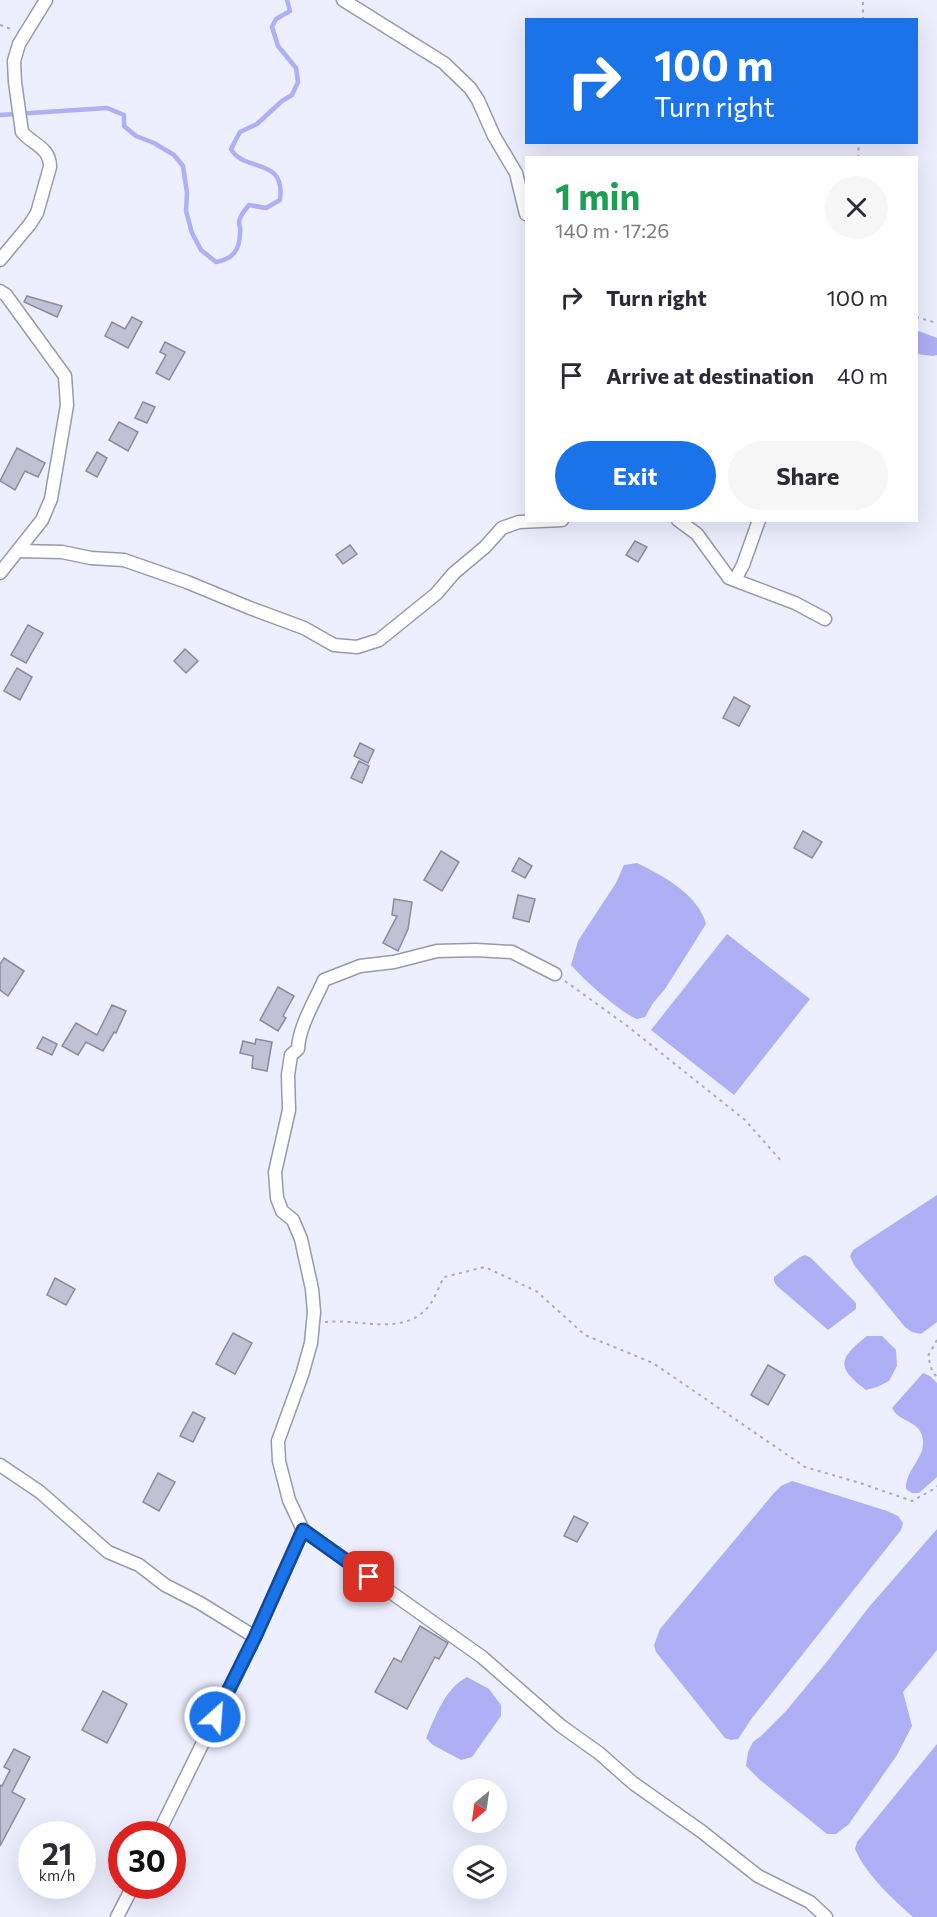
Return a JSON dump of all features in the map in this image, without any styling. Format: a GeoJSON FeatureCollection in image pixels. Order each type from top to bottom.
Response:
{"type":"FeatureCollection","features":[{"type":"Feature","properties":{"kind":"street"},"geometry":{"type":"LineString","coordinates":[[0,260],[37,213],[50,167],[50,160],[45,151],[22,132],[14,61],[19,44],[46,0]]}},
{"type":"Feature","properties":{"kind":"street"},"geometry":{"type":"LineString","coordinates":[[343,0],[444,63],[470,88],[516,173],[525,210]]}},
{"type":"Feature","properties":{"kind":"street"},"geometry":{"type":"LineString","coordinates":[[0,291],[6,295],[65,376],[67,405],[51,499],[42,520],[0,573]]}},
{"type":"Feature","properties":{"kind":"street"},"geometry":{"type":"LineString","coordinates":[[18,551],[62,552],[91,558],[124,560],[304,628],[333,645],[357,647],[379,640],[436,594],[454,573],[502,528],[525,522]]}},
{"type":"Feature","properties":{"kind":"street"},"geometry":{"type":"LineString","coordinates":[[681,522],[697,534],[729,578],[784,599],[825,619]]}},
{"type":"Feature","properties":{"kind":"street"},"geometry":{"type":"LineString","coordinates":[[735,580],[743,565],[758,522]]}},
{"type":"Feature","properties":{"kind":"street"},"geometry":{"type":"LineString","coordinates":[[555,974],[512,952],[437,951],[394,962],[360,966],[324,980],[298,1041],[298,1050],[291,1055],[288,1076],[289,1110],[275,1172],[277,1198],[282,1211],[293,1220],[301,1239],[312,1289],[313,1324],[311,1343],[302,1376],[278,1441],[282,1480],[303,1530],[482,1657],[561,1726],[758,1876],[810,1902],[826,1917]]}},
{"type":"Feature","properties":{"kind":"street"},"geometry":{"type":"LineString","coordinates":[[0,1464],[40,1492],[108,1552],[139,1565],[165,1585],[200,1603],[255,1637]]}},
{"type":"Feature","properties":{"kind":"street"},"geometry":{"type":"LineString","coordinates":[[164,1821],[255,1637],[303,1530]]}},
{"type":"Feature","properties":{"kind":"street"},"geometry":{"type":"LineString","coordinates":[[117,1917],[126,1899]]}},
{"type":"Feature","properties":{"kind":"path"},"geometry":{"type":"LineString","coordinates":[[863,0],[863,18]]}},
{"type":"Feature","properties":{"kind":"path"},"geometry":{"type":"LineString","coordinates":[[918,318],[937,323]]}},
{"type":"Feature","properties":{"kind":"path"},"geometry":{"type":"LineString","coordinates":[[555,974],[626,1025],[745,1120],[783,1163]]}},
{"type":"Feature","properties":{"kind":"path"},"geometry":{"type":"LineString","coordinates":[[313,1324],[338,1321],[393,1325],[413,1319],[428,1307],[444,1277],[485,1267],[536,1291],[585,1335],[653,1363],[805,1467],[912,1501],[937,1486]]}},
{"type":"Feature","properties":{"kind":"path"},"geometry":{"type":"LineString","coordinates":[[937,1340],[928,1356],[932,1371],[937,1377]]}},
{"type":"Feature","properties":{"kind":"water"},"geometry":{"type":"Polygon","coordinates":[[[918,331],[937,338],[937,355],[918,354],[918,331]]]}},
{"type":"Feature","properties":{"kind":"water"},"geometry":{"type":"Polygon","coordinates":[[[637,863],[668,880],[688,895],[702,913],[706,924],[645,1017],[637,1019],[602,995],[571,965],[578,941],[616,883],[624,865],[637,863]]]}},
{"type":"Feature","properties":{"kind":"water"},"geometry":{"type":"Polygon","coordinates":[[[727,934],[810,999],[734,1095],[651,1030],[727,934]]]}},
{"type":"Feature","properties":{"kind":"water"},"geometry":{"type":"Polygon","coordinates":[[[937,1195],[937,1322],[921,1334],[905,1327],[854,1265],[850,1256],[853,1250],[937,1195]]]}},
{"type":"Feature","properties":{"kind":"water"},"geometry":{"type":"Polygon","coordinates":[[[805,1255],[811,1258],[856,1303],[856,1309],[828,1330],[774,1281],[774,1277],[805,1255]]]}},
{"type":"Feature","properties":{"kind":"water"},"geometry":{"type":"Polygon","coordinates":[[[867,1336],[882,1336],[896,1350],[897,1366],[889,1381],[866,1390],[849,1375],[844,1363],[851,1350],[867,1336]]]}},
{"type":"Feature","properties":{"kind":"water"},"geometry":{"type":"Polygon","coordinates":[[[923,1373],[937,1383],[937,1477],[919,1493],[912,1493],[906,1489],[906,1484],[922,1450],[922,1434],[915,1425],[900,1417],[892,1408],[923,1373]]]}},
{"type":"Feature","properties":{"kind":"water"},"geometry":{"type":"Polygon","coordinates":[[[792,1481],[887,1511],[898,1516],[903,1523],[901,1530],[752,1718],[738,1739],[731,1740],[725,1738],[656,1652],[654,1645],[660,1629],[774,1493],[781,1486],[792,1481]]]}},
{"type":"Feature","properties":{"kind":"water"},"geometry":{"type":"Polygon","coordinates":[[[937,1529],[937,1650],[903,1692],[912,1726],[897,1755],[849,1824],[836,1834],[827,1834],[746,1766],[748,1752],[753,1742],[786,1711],[869,1607],[937,1529]]]}},
{"type":"Feature","properties":{"kind":"water"},"geometry":{"type":"Polygon","coordinates":[[[467,1677],[489,1689],[501,1705],[501,1716],[472,1757],[461,1760],[433,1745],[426,1738],[447,1696],[459,1682],[467,1677]]]}},
{"type":"Feature","properties":{"kind":"water"},"geometry":{"type":"Polygon","coordinates":[[[937,1744],[937,1917],[913,1917],[873,1877],[855,1849],[857,1842],[937,1744]]]}},
{"type":"Feature","properties":{"kind":"building"},"geometry":{"type":"Polygon","coordinates":[[[27,296],[62,306],[57,317],[24,302],[27,296]]]}},
{"type":"Feature","properties":{"kind":"building"},"geometry":{"type":"Polygon","coordinates":[[[132,317],[142,322],[128,348],[105,336],[112,322],[125,329],[132,317]]]}},
{"type":"Feature","properties":{"kind":"building"},"geometry":{"type":"Polygon","coordinates":[[[165,342],[185,352],[169,380],[156,373],[166,355],[160,352],[165,342]]]}},
{"type":"Feature","properties":{"kind":"building"},"geometry":{"type":"Polygon","coordinates":[[[143,402],[155,407],[147,423],[135,418],[143,402]]]}},
{"type":"Feature","properties":{"kind":"building"},"geometry":{"type":"Polygon","coordinates":[[[119,422],[138,432],[128,451],[109,440],[119,422]]]}},
{"type":"Feature","properties":{"kind":"building"},"geometry":{"type":"Polygon","coordinates":[[[17,448],[45,463],[38,477],[25,471],[15,490],[0,481],[17,448]]]}},
{"type":"Feature","properties":{"kind":"building"},"geometry":{"type":"Polygon","coordinates":[[[97,452],[107,458],[97,477],[86,471],[97,452]]]}},
{"type":"Feature","properties":{"kind":"building"},"geometry":{"type":"Polygon","coordinates":[[[635,541],[647,547],[638,562],[626,555],[635,541]]]}},
{"type":"Feature","properties":{"kind":"building"},"geometry":{"type":"Polygon","coordinates":[[[350,545],[357,554],[343,564],[336,555],[350,545]]]}},
{"type":"Feature","properties":{"kind":"building"},"geometry":{"type":"Polygon","coordinates":[[[28,625],[43,633],[26,663],[11,655],[28,625]]]}},
{"type":"Feature","properties":{"kind":"building"},"geometry":{"type":"Polygon","coordinates":[[[185,649],[198,661],[186,673],[174,661],[185,649]]]}},
{"type":"Feature","properties":{"kind":"building"},"geometry":{"type":"Polygon","coordinates":[[[17,668],[32,677],[20,700],[4,691],[17,668]]]}},
{"type":"Feature","properties":{"kind":"building"},"geometry":{"type":"Polygon","coordinates":[[[734,697],[750,706],[739,726],[723,718],[734,697]]]}},
{"type":"Feature","properties":{"kind":"building"},"geometry":{"type":"Polygon","coordinates":[[[360,743],[374,750],[368,763],[354,756],[360,743]]]}},
{"type":"Feature","properties":{"kind":"building"},"geometry":{"type":"Polygon","coordinates":[[[359,761],[369,766],[362,783],[351,778],[359,761]]]}},
{"type":"Feature","properties":{"kind":"building"},"geometry":{"type":"Polygon","coordinates":[[[803,831],[822,842],[812,858],[794,848],[803,831]]]}},
{"type":"Feature","properties":{"kind":"building"},"geometry":{"type":"Polygon","coordinates":[[[441,851],[459,862],[442,891],[424,880],[441,851]]]}},
{"type":"Feature","properties":{"kind":"building"},"geometry":{"type":"Polygon","coordinates":[[[519,858],[532,866],[525,878],[512,871],[519,858]]]}},
{"type":"Feature","properties":{"kind":"building"},"geometry":{"type":"Polygon","coordinates":[[[518,895],[535,899],[529,922],[513,918],[518,895]]]}},
{"type":"Feature","properties":{"kind":"building"},"geometry":{"type":"Polygon","coordinates":[[[394,899],[412,902],[408,929],[398,951],[383,943],[397,916],[392,915],[394,899]]]}},
{"type":"Feature","properties":{"kind":"building"},"geometry":{"type":"Polygon","coordinates":[[[4,958],[24,971],[8,996],[0,990],[0,964],[4,958]]]}},
{"type":"Feature","properties":{"kind":"building"},"geometry":{"type":"Polygon","coordinates":[[[278,987],[294,996],[283,1016],[286,1018],[278,1031],[260,1020],[278,987]]]}},
{"type":"Feature","properties":{"kind":"building"},"geometry":{"type":"Polygon","coordinates":[[[112,1005],[126,1011],[116,1033],[114,1032],[103,1051],[86,1042],[78,1055],[62,1046],[76,1023],[97,1035],[112,1005]]]}},
{"type":"Feature","properties":{"kind":"building"},"geometry":{"type":"Polygon","coordinates":[[[43,1037],[57,1044],[52,1055],[37,1048],[43,1037]]]}},
{"type":"Feature","properties":{"kind":"building"},"geometry":{"type":"Polygon","coordinates":[[[256,1039],[272,1042],[267,1071],[252,1068],[253,1056],[240,1053],[243,1041],[255,1044],[256,1039]]]}},
{"type":"Feature","properties":{"kind":"building"},"geometry":{"type":"Polygon","coordinates":[[[55,1278],[75,1289],[66,1305],[47,1295],[55,1278]]]}},
{"type":"Feature","properties":{"kind":"building"},"geometry":{"type":"Polygon","coordinates":[[[233,1333],[252,1343],[235,1374],[216,1364],[233,1333]]]}},
{"type":"Feature","properties":{"kind":"building"},"geometry":{"type":"Polygon","coordinates":[[[768,1365],[785,1375],[768,1405],[751,1395],[768,1365]]]}},
{"type":"Feature","properties":{"kind":"building"},"geometry":{"type":"Polygon","coordinates":[[[193,1412],[205,1418],[193,1442],[180,1436],[193,1412]]]}},
{"type":"Feature","properties":{"kind":"building"},"geometry":{"type":"Polygon","coordinates":[[[158,1473],[175,1482],[159,1511],[143,1502],[158,1473]]]}},
{"type":"Feature","properties":{"kind":"building"},"geometry":{"type":"Polygon","coordinates":[[[574,1516],[588,1523],[577,1542],[564,1536],[574,1516]]]}},
{"type":"Feature","properties":{"kind":"building"},"geometry":{"type":"Polygon","coordinates":[[[420,1626],[448,1643],[439,1659],[435,1657],[407,1709],[375,1692],[394,1658],[401,1662],[420,1626]]]}},
{"type":"Feature","properties":{"kind":"building"},"geometry":{"type":"Polygon","coordinates":[[[103,1691],[127,1704],[107,1743],[82,1730],[103,1691]]]}},
{"type":"Feature","properties":{"kind":"building"},"geometry":{"type":"Polygon","coordinates":[[[14,1749],[30,1757],[12,1792],[25,1799],[0,1846],[0,1785],[2,1786],[10,1770],[4,1767],[14,1749]]]}},
{"type":"Feature","properties":{"kind":"waterway"},"geometry":{"type":"LineString","coordinates":[[0,115],[107,108],[124,115],[124,126],[136,136],[174,155],[183,166],[187,193],[186,211],[192,233],[201,250],[216,262],[227,259],[237,249],[240,238],[239,222],[249,205],[266,208],[280,200],[280,186],[277,177],[271,171],[245,161],[231,149],[240,132],[257,124],[292,95],[298,82],[296,68],[278,46],[272,27],[276,19],[290,11],[287,0]]}},
{"type":"Feature","properties":{"kind":"route"},"geometry":{"type":"LineString","coordinates":[[215,1717],[255,1637],[303,1530],[369,1577]]}}]}
